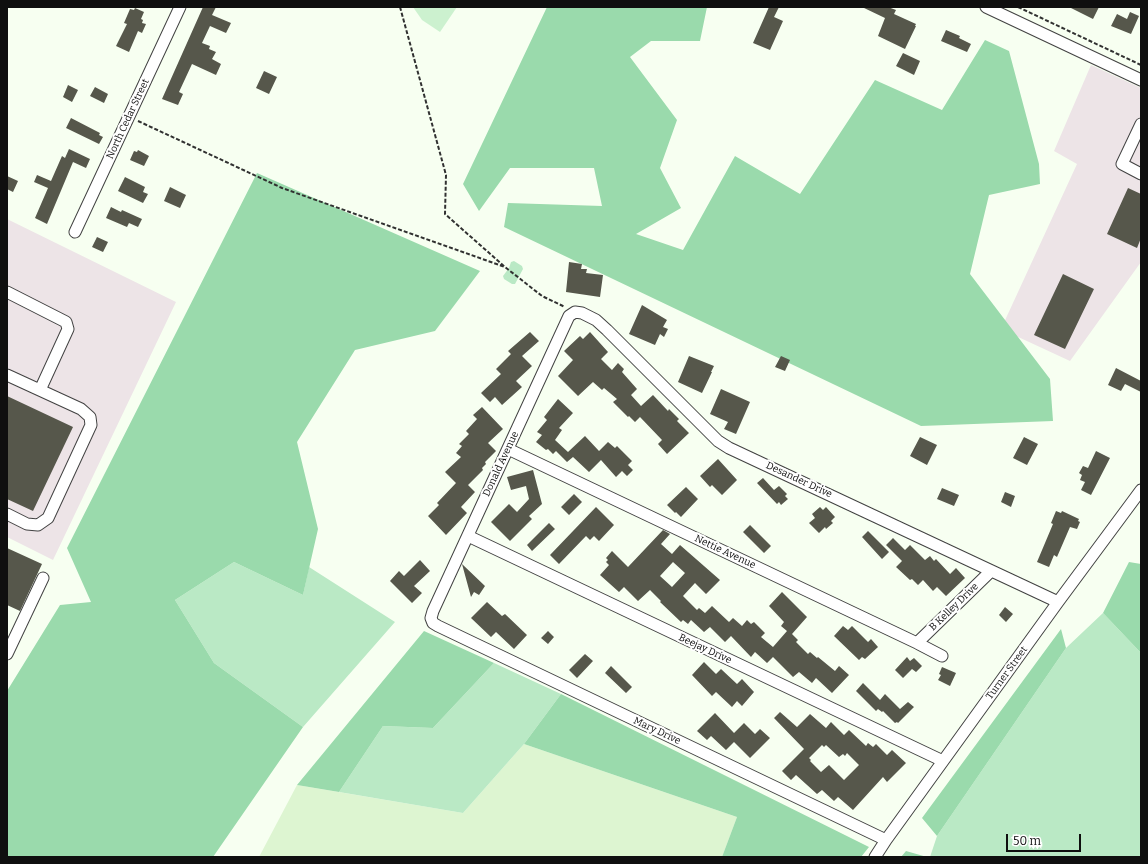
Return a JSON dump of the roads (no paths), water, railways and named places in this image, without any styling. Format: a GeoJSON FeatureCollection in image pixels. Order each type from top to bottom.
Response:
{"type":"FeatureCollection","features":[{"type":"Feature","properties":{"kind":"street","name":"North Cedar Street"},"geometry":{"type":"LineString","coordinates":[[75,232],[180,7]]}},
{"type":"Feature","properties":{"kind":"street"},"geometry":{"type":"LineString","coordinates":[[986,7],[1141,80]]}},
{"type":"Feature","properties":{"kind":"street"},"geometry":{"type":"LineString","coordinates":[[1141,124],[1122,164],[1141,174]]}},
{"type":"Feature","properties":{"kind":"street"},"geometry":{"type":"LineString","coordinates":[[7,292],[66,322],[68,329],[40,390]]}},
{"type":"Feature","properties":{"kind":"street","name":"Donald Avenue"},"geometry":{"type":"LineString","coordinates":[[431,618],[569,316],[575,312]]}},
{"type":"Feature","properties":{"kind":"street","name":"Desander Drive"},"geometry":{"type":"LineString","coordinates":[[575,312],[589,316],[607,330],[718,441],[729,448],[1058,602]]}},
{"type":"Feature","properties":{"kind":"street"},"geometry":{"type":"LineString","coordinates":[[7,375],[81,409],[90,417],[92,425],[48,518],[38,525],[28,524],[7,514]]}},
{"type":"Feature","properties":{"kind":"street","name":"Nettie Avenue"},"geometry":{"type":"LineString","coordinates":[[508,449],[942,656]]}},
{"type":"Feature","properties":{"kind":"street","name":"Turner Street"},"geometry":{"type":"LineString","coordinates":[[876,857],[886,840],[943,761],[1141,490]]}},
{"type":"Feature","properties":{"kind":"street","name":"Beejay Drive"},"geometry":{"type":"LineString","coordinates":[[468,536],[943,761]]}},
{"type":"Feature","properties":{"kind":"street","name":"B Kelley Drive"},"geometry":{"type":"LineString","coordinates":[[916,643],[991,570]]}},
{"type":"Feature","properties":{"kind":"street"},"geometry":{"type":"LineString","coordinates":[[7,654],[43,578]]}},
{"type":"Feature","properties":{"kind":"street","name":"Mary Drive"},"geometry":{"type":"LineString","coordinates":[[431,618],[433,623],[438,626],[886,840]]}}]}
